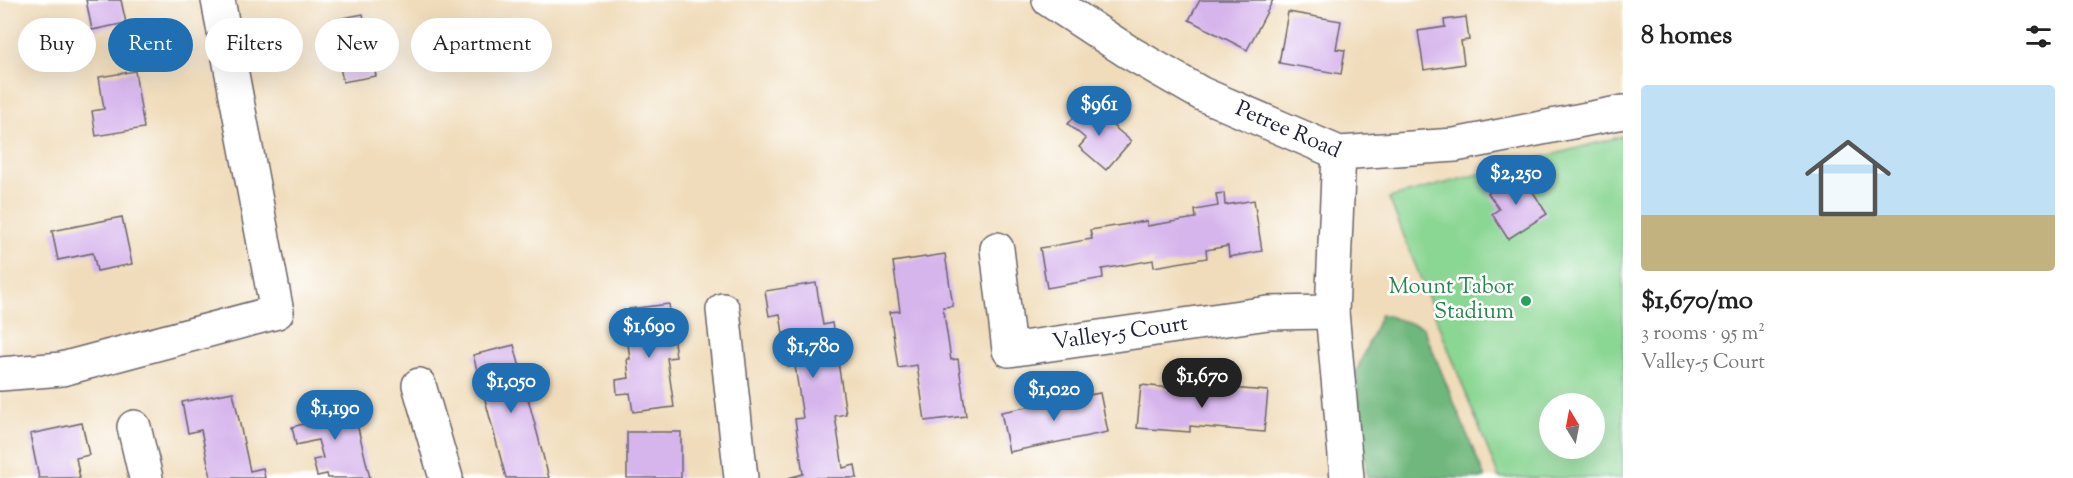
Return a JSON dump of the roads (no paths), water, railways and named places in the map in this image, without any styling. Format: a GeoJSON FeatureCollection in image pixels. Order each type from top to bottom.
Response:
{"type":"FeatureCollection","features":[{"type":"Feature","properties":{"kind":"street"},"geometry":{"type":"LineString","coordinates":[[0,374],[62,369],[277,312],[218,0]]}},
{"type":"Feature","properties":{"kind":"street","name":"Petree Road"},"geometry":{"type":"LineString","coordinates":[[1049,0],[1127,51],[1202,94],[1339,153],[1455,145],[1623,112]]}},
{"type":"Feature","properties":{"kind":"street"},"geometry":{"type":"LineString","coordinates":[[1339,153],[1332,312],[1347,478]]}},
{"type":"Feature","properties":{"kind":"street","name":"Valley-5 Court"},"geometry":{"type":"LineString","coordinates":[[997,249],[1009,350],[1268,313],[1332,312]]}},
{"type":"Feature","properties":{"kind":"street"},"geometry":{"type":"LineString","coordinates":[[723,310],[741,478]]}},
{"type":"Feature","properties":{"kind":"street"},"geometry":{"type":"LineString","coordinates":[[419,385],[446,478]]}},
{"type":"Feature","properties":{"kind":"street"},"geometry":{"type":"LineString","coordinates":[[134,427],[146,478]]}},
{"type":"Feature","properties":{"kind":"place","name":"Mount Tabor Stadium"},"geometry":{"type":"Point","coordinates":[1526,301]}}]}
